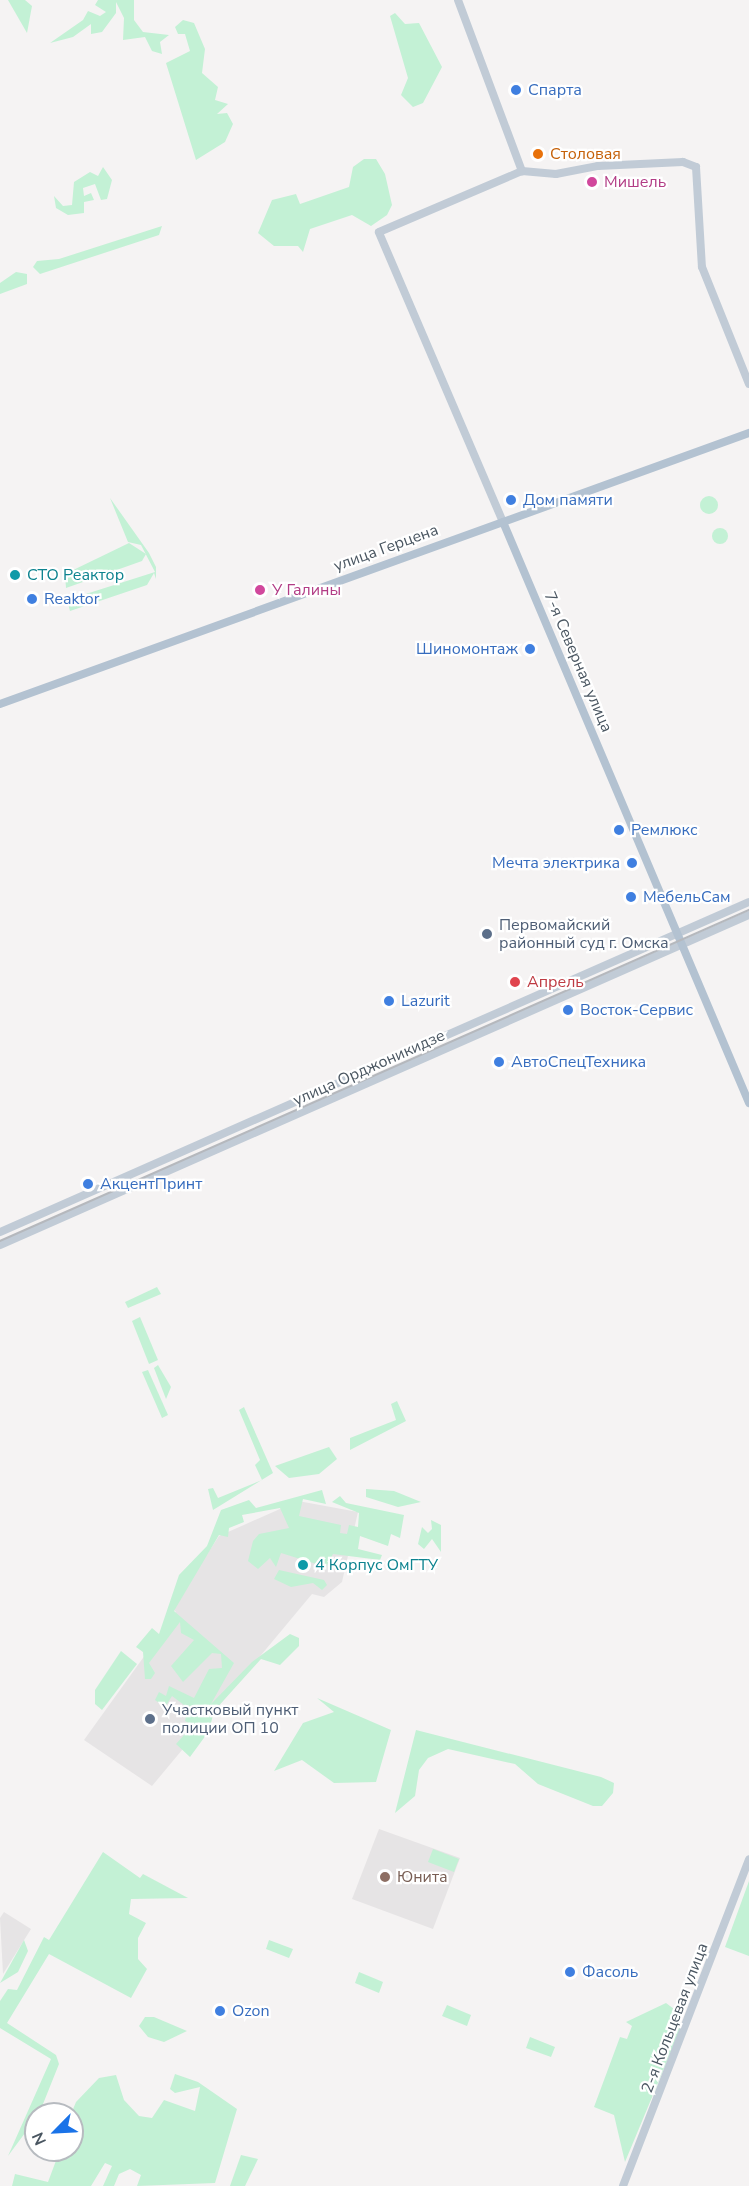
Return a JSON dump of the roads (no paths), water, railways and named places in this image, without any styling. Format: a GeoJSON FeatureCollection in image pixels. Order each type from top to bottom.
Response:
{"type":"FeatureCollection","features":[{"type":"Feature","properties":{"kind":"main road"},"geometry":{"type":"LineString","coordinates":[[458,0],[522,171],[556,174],[598,166],[683,162],[696,167],[702,267],[749,384]]}},
{"type":"Feature","properties":{"kind":"main road","name":"7-я Северная улица"},"geometry":{"type":"LineString","coordinates":[[522,171],[379,232],[749,1104]]}},
{"type":"Feature","properties":{"kind":"main road","name":"улица Герцена"},"geometry":{"type":"LineString","coordinates":[[0,704],[749,433]]}},
{"type":"Feature","properties":{"kind":"main road","name":"улица Орджоникидзе"},"geometry":{"type":"LineString","coordinates":[[0,1232],[749,902]]}},
{"type":"Feature","properties":{"kind":"main road","name":"улица Орджоникидзе"},"geometry":{"type":"LineString","coordinates":[[0,1245],[749,915]]}},
{"type":"Feature","properties":{"kind":"main road","name":"2-я Кольцевая улица"},"geometry":{"type":"LineString","coordinates":[[623,2186],[749,1859]]}},
{"type":"Feature","properties":{"kind":"tram line"},"geometry":{"type":"LineString","coordinates":[[0,1241],[749,910]]}},
{"type":"Feature","properties":{"kind":"place","name":"Спарта"},"geometry":{"type":"Point","coordinates":[516,90]}},
{"type":"Feature","properties":{"kind":"place","name":"Столовая"},"geometry":{"type":"Point","coordinates":[538,154]}},
{"type":"Feature","properties":{"kind":"place","name":"Мишель"},"geometry":{"type":"Point","coordinates":[592,182]}},
{"type":"Feature","properties":{"kind":"place","name":"Дом памяти"},"geometry":{"type":"Point","coordinates":[511,500]}},
{"type":"Feature","properties":{"kind":"place","name":"СТО Реактор"},"geometry":{"type":"Point","coordinates":[15,575]}},
{"type":"Feature","properties":{"kind":"place","name":"У Галины"},"geometry":{"type":"Point","coordinates":[260,590]}},
{"type":"Feature","properties":{"kind":"place","name":"Reaktor"},"geometry":{"type":"Point","coordinates":[32,599]}},
{"type":"Feature","properties":{"kind":"place","name":"Шиномонтаж"},"geometry":{"type":"Point","coordinates":[530,649]}},
{"type":"Feature","properties":{"kind":"place","name":"Ремлюкс"},"geometry":{"type":"Point","coordinates":[619,830]}},
{"type":"Feature","properties":{"kind":"place","name":"Мечта электрика"},"geometry":{"type":"Point","coordinates":[632,863]}},
{"type":"Feature","properties":{"kind":"place","name":"МебельСам"},"geometry":{"type":"Point","coordinates":[631,897]}},
{"type":"Feature","properties":{"kind":"place","name":"Первомайский районный суд г. Омска"},"geometry":{"type":"Point","coordinates":[487,934]}},
{"type":"Feature","properties":{"kind":"place","name":"Апрель"},"geometry":{"type":"Point","coordinates":[515,982]}},
{"type":"Feature","properties":{"kind":"place","name":"Lazurit"},"geometry":{"type":"Point","coordinates":[389,1001]}},
{"type":"Feature","properties":{"kind":"place","name":"Восток-Сервис"},"geometry":{"type":"Point","coordinates":[568,1010]}},
{"type":"Feature","properties":{"kind":"place","name":"АвтоСпецТехника"},"geometry":{"type":"Point","coordinates":[499,1062]}},
{"type":"Feature","properties":{"kind":"place","name":"АкцентПринт"},"geometry":{"type":"Point","coordinates":[88,1184]}},
{"type":"Feature","properties":{"kind":"place","name":"4 Корпус ОмГТУ"},"geometry":{"type":"Point","coordinates":[303,1565]}},
{"type":"Feature","properties":{"kind":"place","name":"Участковый пункт полиции ОП 10"},"geometry":{"type":"Point","coordinates":[150,1719]}},
{"type":"Feature","properties":{"kind":"place","name":"Юнита"},"geometry":{"type":"Point","coordinates":[385,1877]}},
{"type":"Feature","properties":{"kind":"place","name":"Фасоль"},"geometry":{"type":"Point","coordinates":[570,1972]}},
{"type":"Feature","properties":{"kind":"place","name":"Ozon"},"geometry":{"type":"Point","coordinates":[220,2011]}}]}
